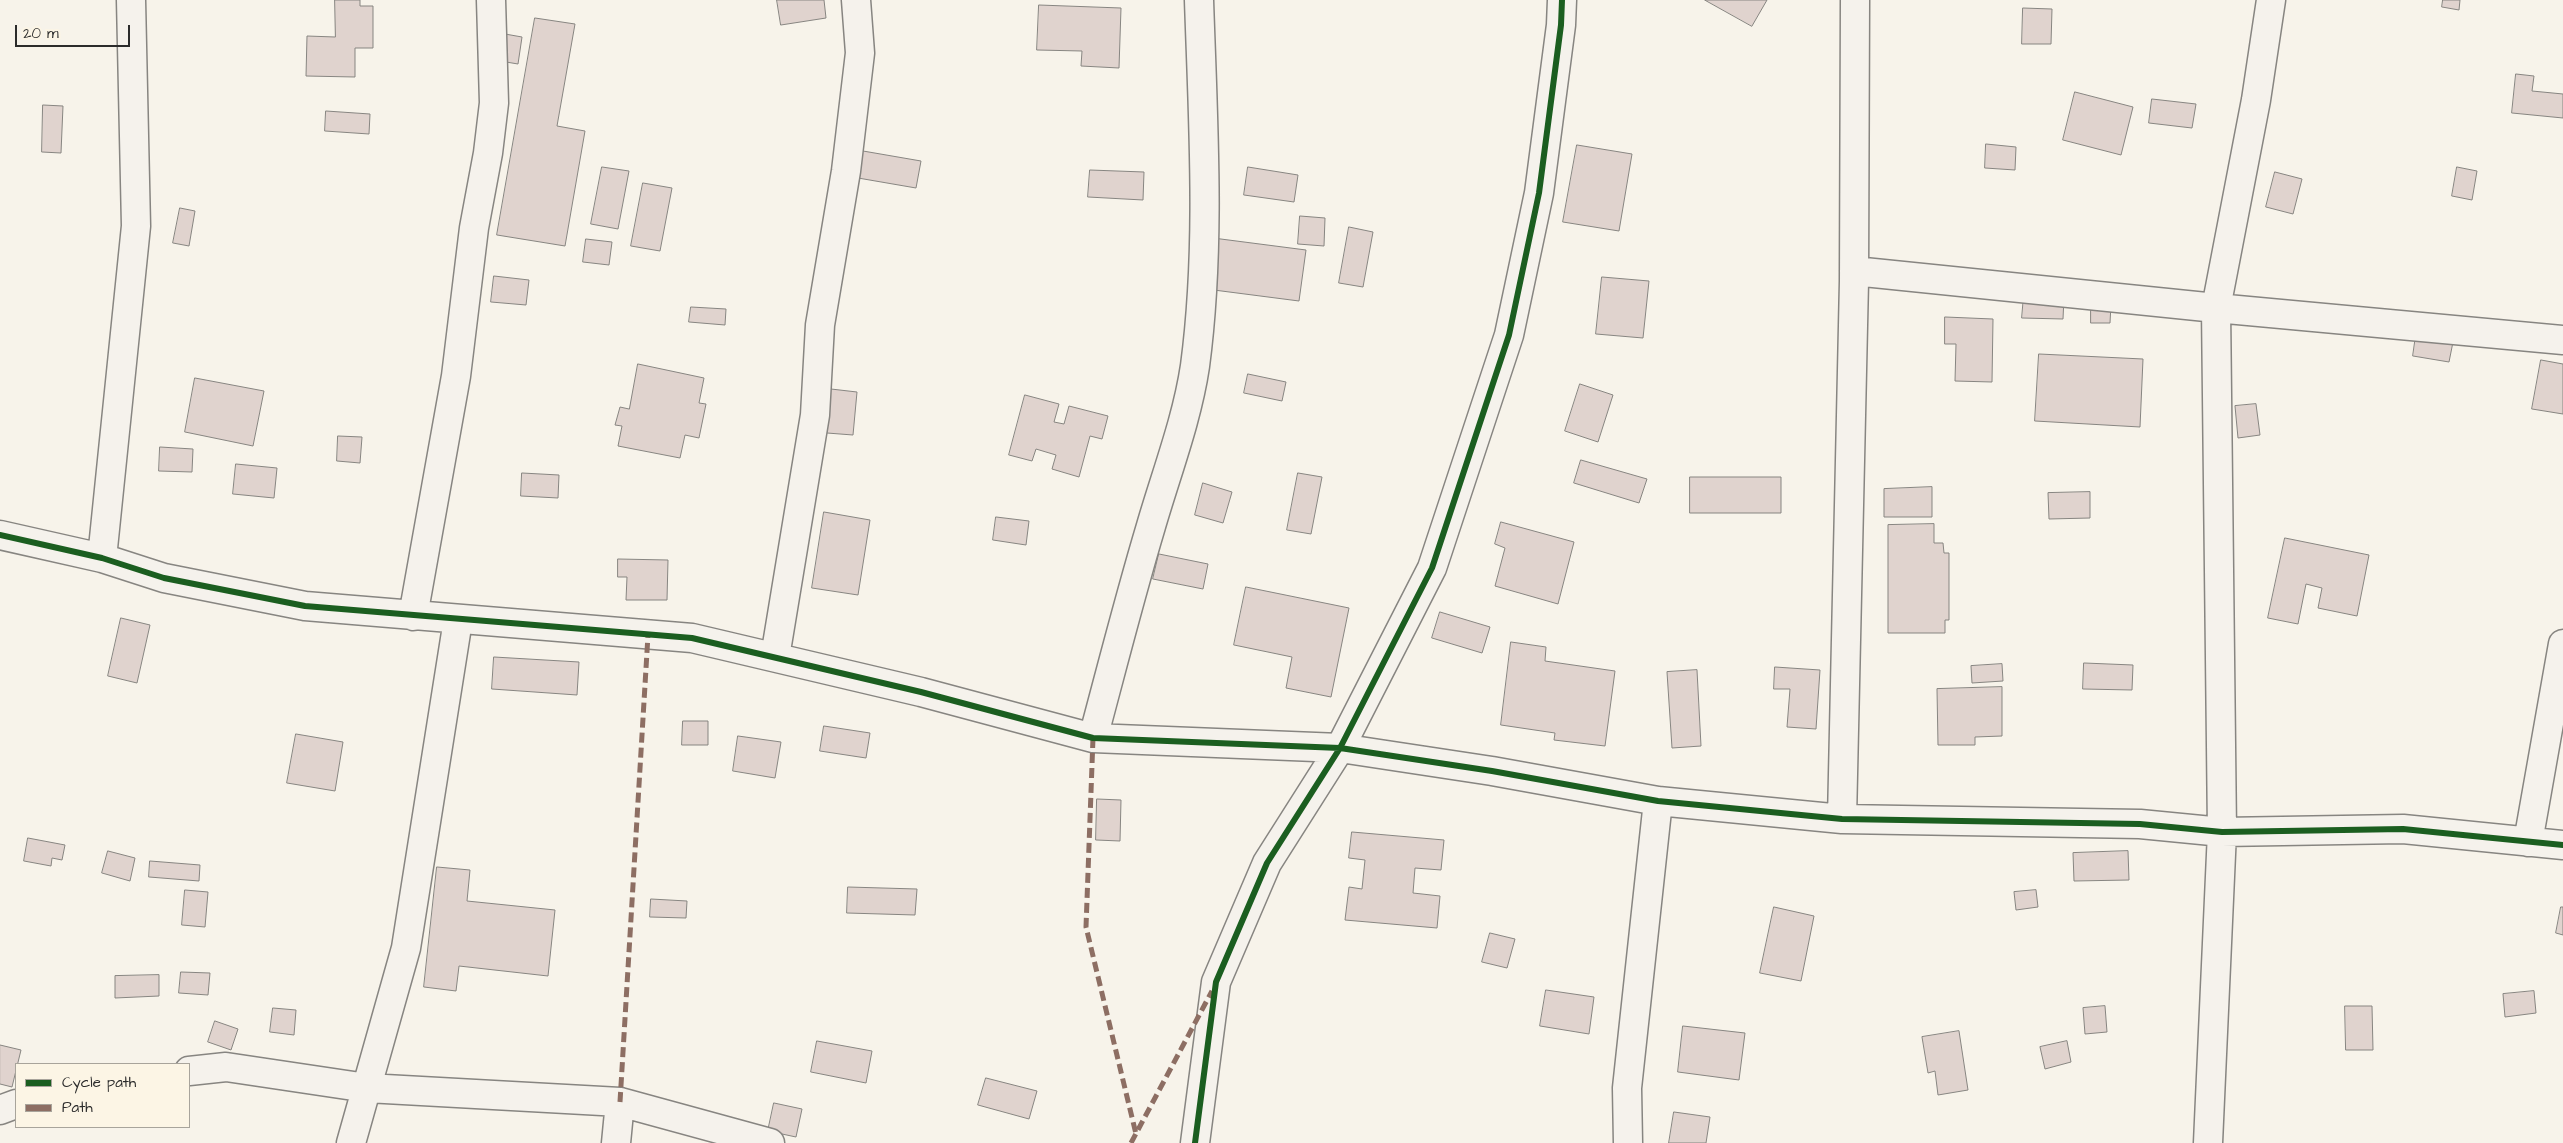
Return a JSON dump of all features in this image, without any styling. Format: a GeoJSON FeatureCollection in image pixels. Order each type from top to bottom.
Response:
{"type":"FeatureCollection","features":[{"type":"Feature","properties":{"kind":"street"},"geometry":{"type":"LineString","coordinates":[[102,558],[136,226],[131,0]]}},
{"type":"Feature","properties":{"kind":"street"},"geometry":{"type":"LineString","coordinates":[[413,616],[456,376],[474,228],[488,153],[494,103],[491,0]]}},
{"type":"Feature","properties":{"kind":"street"},"geometry":{"type":"LineString","coordinates":[[774,657],[814,415],[820,326],[848,151],[860,53],[856,0]]}},
{"type":"Feature","properties":{"kind":"street"},"geometry":{"type":"LineString","coordinates":[[1094,738],[1142,557],[1180,429],[1194,367],[1202,279],[1204,141],[1199,0]]}},
{"type":"Feature","properties":{"kind":"street"},"geometry":{"type":"LineString","coordinates":[[1195,1143],[1216,982],[1267,863],[1340,748],[1432,568],[1509,335],[1539,193],[1561,25],[1562,0]]}},
{"type":"Feature","properties":{"kind":"street"},"geometry":{"type":"LineString","coordinates":[[1842,819],[1854,271],[1855,0]]}},
{"type":"Feature","properties":{"kind":"street"},"geometry":{"type":"LineString","coordinates":[[2208,1143],[2222,832],[2216,308],[2256,100],[2270,0]]}},
{"type":"Feature","properties":{"kind":"street"},"geometry":{"type":"LineString","coordinates":[[1854,271],[2216,308],[2563,340]]}},
{"type":"Feature","properties":{"kind":"street"},"geometry":{"type":"LineString","coordinates":[[0,535],[102,558],[164,578],[305,606],[692,638],[921,692],[1094,738],[1340,748],[1492,771],[1658,801],[1842,819],[2140,824],[2222,832],[2403,829],[2563,845]]}},
{"type":"Feature","properties":{"kind":"street"},"geometry":{"type":"LineString","coordinates":[[351,1143],[406,948],[458,620]]}},
{"type":"Feature","properties":{"kind":"street"},"geometry":{"type":"LineString","coordinates":[[2528,842],[2563,644]]}},
{"type":"Feature","properties":{"kind":"street"},"geometry":{"type":"LineString","coordinates":[[1628,1143],[1627,1088],[1658,801]]}},
{"type":"Feature","properties":{"kind":"street"},"geometry":{"type":"LineString","coordinates":[[190,1071],[226,1067],[367,1088],[620,1102],[770,1143]]}},
{"type":"Feature","properties":{"kind":"street"},"geometry":{"type":"LineString","coordinates":[[616,1143],[620,1102]]}},
{"type":"Feature","properties":{"kind":"street"},"geometry":{"type":"LineString","coordinates":[[0,1110],[15,1104]]}},
{"type":"Feature","properties":{"kind":"building"},"geometry":{"type":"Polygon","coordinates":[[[335,0],[360,0],[360,6],[373,6],[373,48],[355,48],[355,77],[306,76],[307,36],[335,37],[335,0]]]}},
{"type":"Feature","properties":{"kind":"building"},"geometry":{"type":"Polygon","coordinates":[[[777,0],[824,0],[826,18],[781,25],[777,0]]]}},
{"type":"Feature","properties":{"kind":"building"},"geometry":{"type":"Polygon","coordinates":[[[1705,0],[1767,0],[1752,26],[1705,0]]]}},
{"type":"Feature","properties":{"kind":"building"},"geometry":{"type":"Polygon","coordinates":[[[2443,0],[2460,0],[2459,10],[2442,7],[2443,0]]]}},
{"type":"Feature","properties":{"kind":"building"},"geometry":{"type":"Polygon","coordinates":[[[1039,5],[1121,8],[1119,68],[1081,66],[1082,51],[1037,50],[1039,5]]]}},
{"type":"Feature","properties":{"kind":"building"},"geometry":{"type":"Polygon","coordinates":[[[2023,8],[2052,9],[2051,44],[2022,44],[2023,8]]]}},
{"type":"Feature","properties":{"kind":"building"},"geometry":{"type":"Polygon","coordinates":[[[535,18],[575,24],[557,126],[585,131],[565,246],[497,235],[535,18]]]}},
{"type":"Feature","properties":{"kind":"building"},"geometry":{"type":"Polygon","coordinates":[[[505,34],[522,37],[518,64],[500,61],[505,34]]]}},
{"type":"Feature","properties":{"kind":"building"},"geometry":{"type":"Polygon","coordinates":[[[2516,74],[2534,76],[2532,91],[2563,94],[2563,118],[2512,113],[2516,74]]]}},
{"type":"Feature","properties":{"kind":"building"},"geometry":{"type":"Polygon","coordinates":[[[2075,92],[2133,107],[2121,155],[2063,140],[2075,92]]]}},
{"type":"Feature","properties":{"kind":"building"},"geometry":{"type":"Polygon","coordinates":[[[2152,99],[2196,104],[2192,128],[2149,123],[2152,99]]]}},
{"type":"Feature","properties":{"kind":"building"},"geometry":{"type":"Polygon","coordinates":[[[43,105],[63,106],[61,153],[42,152],[43,105]]]}},
{"type":"Feature","properties":{"kind":"building"},"geometry":{"type":"Polygon","coordinates":[[[326,111],[370,114],[369,134],[325,131],[326,111]]]}},
{"type":"Feature","properties":{"kind":"building"},"geometry":{"type":"Polygon","coordinates":[[[1986,144],[2016,147],[2015,170],[1985,168],[1986,144]]]}},
{"type":"Feature","properties":{"kind":"building"},"geometry":{"type":"Polygon","coordinates":[[[1577,145],[1632,154],[1619,231],[1563,222],[1577,145]]]}},
{"type":"Feature","properties":{"kind":"building"},"geometry":{"type":"Polygon","coordinates":[[[863,151],[921,161],[916,188],[858,178],[863,151]]]}},
{"type":"Feature","properties":{"kind":"building"},"geometry":{"type":"Polygon","coordinates":[[[602,167],[629,171],[618,229],[591,224],[602,167]]]}},
{"type":"Feature","properties":{"kind":"building"},"geometry":{"type":"Polygon","coordinates":[[[1248,167],[1298,175],[1294,202],[1244,195],[1248,167]]]}},
{"type":"Feature","properties":{"kind":"building"},"geometry":{"type":"Polygon","coordinates":[[[2457,167],[2477,171],[2472,200],[2452,196],[2457,167]]]}},
{"type":"Feature","properties":{"kind":"building"},"geometry":{"type":"Polygon","coordinates":[[[1090,170],[1144,172],[1143,200],[1088,197],[1090,170]]]}},
{"type":"Feature","properties":{"kind":"building"},"geometry":{"type":"Polygon","coordinates":[[[2275,172],[2302,179],[2293,214],[2266,207],[2275,172]]]}},
{"type":"Feature","properties":{"kind":"building"},"geometry":{"type":"Polygon","coordinates":[[[643,183],[672,188],[660,251],[631,246],[643,183]]]}},
{"type":"Feature","properties":{"kind":"building"},"geometry":{"type":"Polygon","coordinates":[[[180,208],[195,211],[189,246],[173,243],[180,208]]]}},
{"type":"Feature","properties":{"kind":"building"},"geometry":{"type":"Polygon","coordinates":[[[1300,216],[1325,218],[1324,246],[1298,244],[1300,216]]]}},
{"type":"Feature","properties":{"kind":"building"},"geometry":{"type":"Polygon","coordinates":[[[1349,227],[1373,232],[1363,287],[1339,283],[1349,227]]]}},
{"type":"Feature","properties":{"kind":"building"},"geometry":{"type":"Polygon","coordinates":[[[1213,238],[1306,250],[1299,301],[1206,289],[1213,238]]]}},
{"type":"Feature","properties":{"kind":"building"},"geometry":{"type":"Polygon","coordinates":[[[586,239],[612,242],[609,265],[583,262],[586,239]]]}},
{"type":"Feature","properties":{"kind":"building"},"geometry":{"type":"Polygon","coordinates":[[[494,276],[529,280],[526,305],[491,302],[494,276]]]}},
{"type":"Feature","properties":{"kind":"building"},"geometry":{"type":"Polygon","coordinates":[[[1602,277],[1649,281],[1643,338],[1596,334],[1602,277]]]}},
{"type":"Feature","properties":{"kind":"building"},"geometry":{"type":"Polygon","coordinates":[[[2024,295],[2064,297],[2063,319],[2022,318],[2024,295]]]}},
{"type":"Feature","properties":{"kind":"building"},"geometry":{"type":"Polygon","coordinates":[[[2091,304],[2111,304],[2110,323],[2091,323],[2091,304]]]}},
{"type":"Feature","properties":{"kind":"building"},"geometry":{"type":"Polygon","coordinates":[[[691,307],[726,309],[725,325],[689,322],[691,307]]]}},
{"type":"Feature","properties":{"kind":"building"},"geometry":{"type":"Polygon","coordinates":[[[1945,317],[1993,319],[1992,382],[1955,381],[1956,344],[1945,344],[1945,317]]]}},
{"type":"Feature","properties":{"kind":"building"},"geometry":{"type":"Polygon","coordinates":[[[2416,335],[2453,342],[2449,362],[2413,356],[2416,335]]]}},
{"type":"Feature","properties":{"kind":"building"},"geometry":{"type":"Polygon","coordinates":[[[2039,354],[2143,359],[2140,427],[2035,421],[2039,354]]]}},
{"type":"Feature","properties":{"kind":"building"},"geometry":{"type":"Polygon","coordinates":[[[2541,360],[2563,364],[2563,414],[2532,409],[2541,360]]]}},
{"type":"Feature","properties":{"kind":"building"},"geometry":{"type":"Polygon","coordinates":[[[638,364],[704,378],[699,403],[706,404],[699,438],[685,435],[680,458],[618,446],[622,426],[615,425],[620,407],[629,409],[638,364]]]}},
{"type":"Feature","properties":{"kind":"building"},"geometry":{"type":"Polygon","coordinates":[[[1248,374],[1286,382],[1282,401],[1244,393],[1248,374]]]}},
{"type":"Feature","properties":{"kind":"building"},"geometry":{"type":"Polygon","coordinates":[[[195,378],[264,391],[253,446],[185,432],[195,378]]]}},
{"type":"Feature","properties":{"kind":"building"},"geometry":{"type":"Polygon","coordinates":[[[1580,384],[1613,395],[1598,442],[1565,431],[1580,384]]]}},
{"type":"Feature","properties":{"kind":"building"},"geometry":{"type":"Polygon","coordinates":[[[831,389],[857,392],[853,435],[827,433],[831,389]]]}},
{"type":"Feature","properties":{"kind":"building"},"geometry":{"type":"Polygon","coordinates":[[[1025,395],[1059,404],[1054,422],[1064,424],[1069,406],[1108,416],[1102,439],[1090,436],[1079,477],[1052,469],[1056,455],[1036,449],[1032,461],[1009,455],[1025,395]]]}},
{"type":"Feature","properties":{"kind":"building"},"geometry":{"type":"Polygon","coordinates":[[[2256,404],[2260,435],[2238,438],[2235,406],[2256,404]]]}},
{"type":"Feature","properties":{"kind":"building"},"geometry":{"type":"Polygon","coordinates":[[[338,436],[362,437],[360,463],[337,461],[338,436]]]}},
{"type":"Feature","properties":{"kind":"building"},"geometry":{"type":"Polygon","coordinates":[[[160,447],[193,449],[192,472],[159,471],[160,447]]]}},
{"type":"Feature","properties":{"kind":"building"},"geometry":{"type":"Polygon","coordinates":[[[1581,460],[1647,479],[1639,503],[1574,483],[1581,460]]]}},
{"type":"Feature","properties":{"kind":"building"},"geometry":{"type":"Polygon","coordinates":[[[236,464],[277,468],[274,498],[233,494],[236,464]]]}},
{"type":"Feature","properties":{"kind":"building"},"geometry":{"type":"Polygon","coordinates":[[[522,473],[559,475],[558,498],[521,496],[522,473]]]}},
{"type":"Feature","properties":{"kind":"building"},"geometry":{"type":"Polygon","coordinates":[[[1298,473],[1322,477],[1311,534],[1287,530],[1298,473]]]}},
{"type":"Feature","properties":{"kind":"building"},"geometry":{"type":"Polygon","coordinates":[[[1690,477],[1781,477],[1781,513],[1690,513],[1690,477]]]}},
{"type":"Feature","properties":{"kind":"building"},"geometry":{"type":"Polygon","coordinates":[[[1203,483],[1232,492],[1223,523],[1195,515],[1203,483]]]}},
{"type":"Feature","properties":{"kind":"building"},"geometry":{"type":"Polygon","coordinates":[[[1932,487],[1932,517],[1884,517],[1884,489],[1932,487]]]}},
{"type":"Feature","properties":{"kind":"building"},"geometry":{"type":"Polygon","coordinates":[[[2090,492],[2090,518],[2049,519],[2048,493],[2090,492]]]}},
{"type":"Feature","properties":{"kind":"building"},"geometry":{"type":"Polygon","coordinates":[[[824,512],[870,520],[858,595],[812,588],[824,512]]]}},
{"type":"Feature","properties":{"kind":"building"},"geometry":{"type":"Polygon","coordinates":[[[996,517],[1029,521],[1026,545],[993,540],[996,517]]]}},
{"type":"Feature","properties":{"kind":"building"},"geometry":{"type":"Polygon","coordinates":[[[1501,522],[1574,542],[1558,604],[1495,586],[1505,548],[1495,544],[1501,522]]]}},
{"type":"Feature","properties":{"kind":"building"},"geometry":{"type":"Polygon","coordinates":[[[1934,524],[1934,543],[1943,543],[1944,553],[1949,553],[1949,620],[1945,620],[1945,633],[1888,633],[1888,525],[1934,524]]]}},
{"type":"Feature","properties":{"kind":"building"},"geometry":{"type":"Polygon","coordinates":[[[2285,538],[2369,555],[2357,616],[2318,608],[2322,588],[2306,584],[2298,624],[2268,618],[2285,538]]]}},
{"type":"Feature","properties":{"kind":"building"},"geometry":{"type":"Polygon","coordinates":[[[1159,554],[1208,564],[1203,589],[1153,579],[1159,554]]]}},
{"type":"Feature","properties":{"kind":"building"},"geometry":{"type":"Polygon","coordinates":[[[618,559],[668,560],[667,600],[626,600],[627,577],[618,577],[618,559]]]}},
{"type":"Feature","properties":{"kind":"building"},"geometry":{"type":"Polygon","coordinates":[[[1246,587],[1349,608],[1331,697],[1286,688],[1292,657],[1234,645],[1246,587]]]}},
{"type":"Feature","properties":{"kind":"building"},"geometry":{"type":"Polygon","coordinates":[[[1440,612],[1490,627],[1482,653],[1432,638],[1440,612]]]}},
{"type":"Feature","properties":{"kind":"building"},"geometry":{"type":"Polygon","coordinates":[[[121,618],[150,625],[137,683],[108,676],[121,618]]]}},
{"type":"Feature","properties":{"kind":"building"},"geometry":{"type":"Polygon","coordinates":[[[1511,642],[1546,647],[1545,661],[1615,671],[1605,746],[1554,740],[1555,733],[1501,725],[1511,642]]]}},
{"type":"Feature","properties":{"kind":"building"},"geometry":{"type":"Polygon","coordinates":[[[494,657],[579,662],[577,695],[492,689],[494,657]]]}},
{"type":"Feature","properties":{"kind":"building"},"geometry":{"type":"Polygon","coordinates":[[[2084,663],[2133,665],[2132,690],[2083,689],[2084,663]]]}},
{"type":"Feature","properties":{"kind":"building"},"geometry":{"type":"Polygon","coordinates":[[[2002,664],[2003,681],[1972,683],[1971,666],[2002,664]]]}},
{"type":"Feature","properties":{"kind":"building"},"geometry":{"type":"Polygon","coordinates":[[[1775,667],[1820,670],[1816,729],[1787,727],[1790,689],[1774,689],[1775,667]]]}},
{"type":"Feature","properties":{"kind":"building"},"geometry":{"type":"Polygon","coordinates":[[[1697,670],[1701,746],[1672,748],[1667,672],[1697,670]]]}},
{"type":"Feature","properties":{"kind":"building"},"geometry":{"type":"Polygon","coordinates":[[[2002,687],[2002,736],[1975,737],[1975,745],[1938,745],[1937,689],[2002,687]]]}},
{"type":"Feature","properties":{"kind":"building"},"geometry":{"type":"Polygon","coordinates":[[[683,721],[708,721],[708,745],[682,745],[683,721]]]}},
{"type":"Feature","properties":{"kind":"building"},"geometry":{"type":"Polygon","coordinates":[[[824,726],[870,733],[866,758],[820,751],[824,726]]]}},
{"type":"Feature","properties":{"kind":"building"},"geometry":{"type":"Polygon","coordinates":[[[296,734],[343,742],[335,791],[287,783],[296,734]]]}},
{"type":"Feature","properties":{"kind":"building"},"geometry":{"type":"Polygon","coordinates":[[[738,736],[781,742],[775,778],[733,771],[738,736]]]}},
{"type":"Feature","properties":{"kind":"building"},"geometry":{"type":"Polygon","coordinates":[[[1097,799],[1121,800],[1120,841],[1096,840],[1097,799]]]}},
{"type":"Feature","properties":{"kind":"building"},"geometry":{"type":"Polygon","coordinates":[[[1352,832],[1444,840],[1441,870],[1415,868],[1413,893],[1440,896],[1437,928],[1345,920],[1349,887],[1362,889],[1365,860],[1349,858],[1352,832]]]}},
{"type":"Feature","properties":{"kind":"building"},"geometry":{"type":"Polygon","coordinates":[[[28,838],[65,845],[62,860],[52,858],[51,866],[24,861],[28,838]]]}},
{"type":"Feature","properties":{"kind":"building"},"geometry":{"type":"Polygon","coordinates":[[[108,851],[135,858],[130,881],[102,873],[108,851]]]}},
{"type":"Feature","properties":{"kind":"building"},"geometry":{"type":"Polygon","coordinates":[[[2128,851],[2129,880],[2074,881],[2073,853],[2128,851]]]}},
{"type":"Feature","properties":{"kind":"building"},"geometry":{"type":"Polygon","coordinates":[[[150,861],[200,865],[199,881],[149,877],[150,861]]]}},
{"type":"Feature","properties":{"kind":"building"},"geometry":{"type":"Polygon","coordinates":[[[437,867],[470,870],[467,901],[555,910],[548,976],[459,966],[456,991],[424,987],[437,867]]]}},
{"type":"Feature","properties":{"kind":"building"},"geometry":{"type":"Polygon","coordinates":[[[848,887],[917,889],[915,915],[847,913],[848,887]]]}},
{"type":"Feature","properties":{"kind":"building"},"geometry":{"type":"Polygon","coordinates":[[[185,890],[208,892],[205,927],[182,925],[185,890]]]}},
{"type":"Feature","properties":{"kind":"building"},"geometry":{"type":"Polygon","coordinates":[[[2036,890],[2038,907],[2016,910],[2014,892],[2036,890]]]}},
{"type":"Feature","properties":{"kind":"building"},"geometry":{"type":"Polygon","coordinates":[[[651,899],[687,901],[686,918],[650,917],[651,899]]]}},
{"type":"Feature","properties":{"kind":"building"},"geometry":{"type":"Polygon","coordinates":[[[1774,907],[1814,916],[1801,981],[1760,973],[1774,907]]]}},
{"type":"Feature","properties":{"kind":"building"},"geometry":{"type":"Polygon","coordinates":[[[2561,907],[2563,907],[2563,935],[2556,933],[2561,907]]]}},
{"type":"Feature","properties":{"kind":"building"},"geometry":{"type":"Polygon","coordinates":[[[1490,933],[1515,939],[1507,968],[1482,962],[1490,933]]]}},
{"type":"Feature","properties":{"kind":"building"},"geometry":{"type":"Polygon","coordinates":[[[181,972],[210,973],[208,995],[179,993],[181,972]]]}},
{"type":"Feature","properties":{"kind":"building"},"geometry":{"type":"Polygon","coordinates":[[[159,975],[159,996],[115,998],[115,976],[159,975]]]}},
{"type":"Feature","properties":{"kind":"building"},"geometry":{"type":"Polygon","coordinates":[[[1546,990],[1594,997],[1589,1034],[1540,1026],[1546,990]]]}},
{"type":"Feature","properties":{"kind":"building"},"geometry":{"type":"Polygon","coordinates":[[[2534,991],[2536,1013],[2505,1017],[2503,994],[2534,991]]]}},
{"type":"Feature","properties":{"kind":"building"},"geometry":{"type":"Polygon","coordinates":[[[2105,1006],[2107,1032],[2085,1034],[2083,1008],[2105,1006]]]}},
{"type":"Feature","properties":{"kind":"building"},"geometry":{"type":"Polygon","coordinates":[[[2345,1006],[2372,1006],[2373,1050],[2346,1050],[2345,1006]]]}},
{"type":"Feature","properties":{"kind":"building"},"geometry":{"type":"Polygon","coordinates":[[[273,1008],[296,1010],[294,1035],[270,1032],[273,1008]]]}},
{"type":"Feature","properties":{"kind":"building"},"geometry":{"type":"Polygon","coordinates":[[[215,1021],[238,1029],[231,1050],[208,1042],[215,1021]]]}},
{"type":"Feature","properties":{"kind":"building"},"geometry":{"type":"Polygon","coordinates":[[[1683,1026],[1745,1033],[1739,1080],[1678,1072],[1683,1026]]]}},
{"type":"Feature","properties":{"kind":"building"},"geometry":{"type":"Polygon","coordinates":[[[1959,1031],[1968,1090],[1938,1095],[1935,1071],[1928,1073],[1922,1037],[1959,1031]]]}},
{"type":"Feature","properties":{"kind":"building"},"geometry":{"type":"Polygon","coordinates":[[[817,1041],[872,1051],[866,1083],[811,1072],[817,1041]]]}},
{"type":"Feature","properties":{"kind":"building"},"geometry":{"type":"Polygon","coordinates":[[[2067,1041],[2071,1062],[2045,1069],[2040,1047],[2067,1041]]]}},
{"type":"Feature","properties":{"kind":"building"},"geometry":{"type":"Polygon","coordinates":[[[0,1045],[21,1050],[18,1063],[15,1063],[12,1087],[0,1084],[0,1045]]]}},
{"type":"Feature","properties":{"kind":"building"},"geometry":{"type":"Polygon","coordinates":[[[986,1078],[1037,1091],[1029,1119],[978,1105],[986,1078]]]}},
{"type":"Feature","properties":{"kind":"building"},"geometry":{"type":"Polygon","coordinates":[[[774,1103],[802,1109],[796,1137],[768,1131],[774,1103]]]}},
{"type":"Feature","properties":{"kind":"building"},"geometry":{"type":"Polygon","coordinates":[[[1674,1112],[1710,1117],[1706,1143],[1669,1143],[1674,1112]]]}},
{"type":"Feature","properties":{"kind":"marked path"},"geometry":{"type":"LineString","coordinates":[[620,1102],[648,635]]}},
{"type":"Feature","properties":{"kind":"marked path"},"geometry":{"type":"LineString","coordinates":[[1093,738],[1086,927],[1136,1134]]}},
{"type":"Feature","properties":{"kind":"marked path"},"geometry":{"type":"LineString","coordinates":[[1131,1143],[1212,991]]}},
{"type":"Feature","properties":{"kind":"cycle path"},"geometry":{"type":"LineString","coordinates":[[1195,1143],[1216,982],[1267,863],[1340,748],[1432,568],[1509,335],[1539,193],[1561,25],[1562,0]]}},
{"type":"Feature","properties":{"kind":"cycle path"},"geometry":{"type":"LineString","coordinates":[[0,535],[102,558],[164,578],[305,606],[692,638],[921,692],[1093,738],[1340,748],[1492,771],[1658,801],[1842,819],[2140,824],[2222,832],[2403,829],[2563,845]]}}]}
